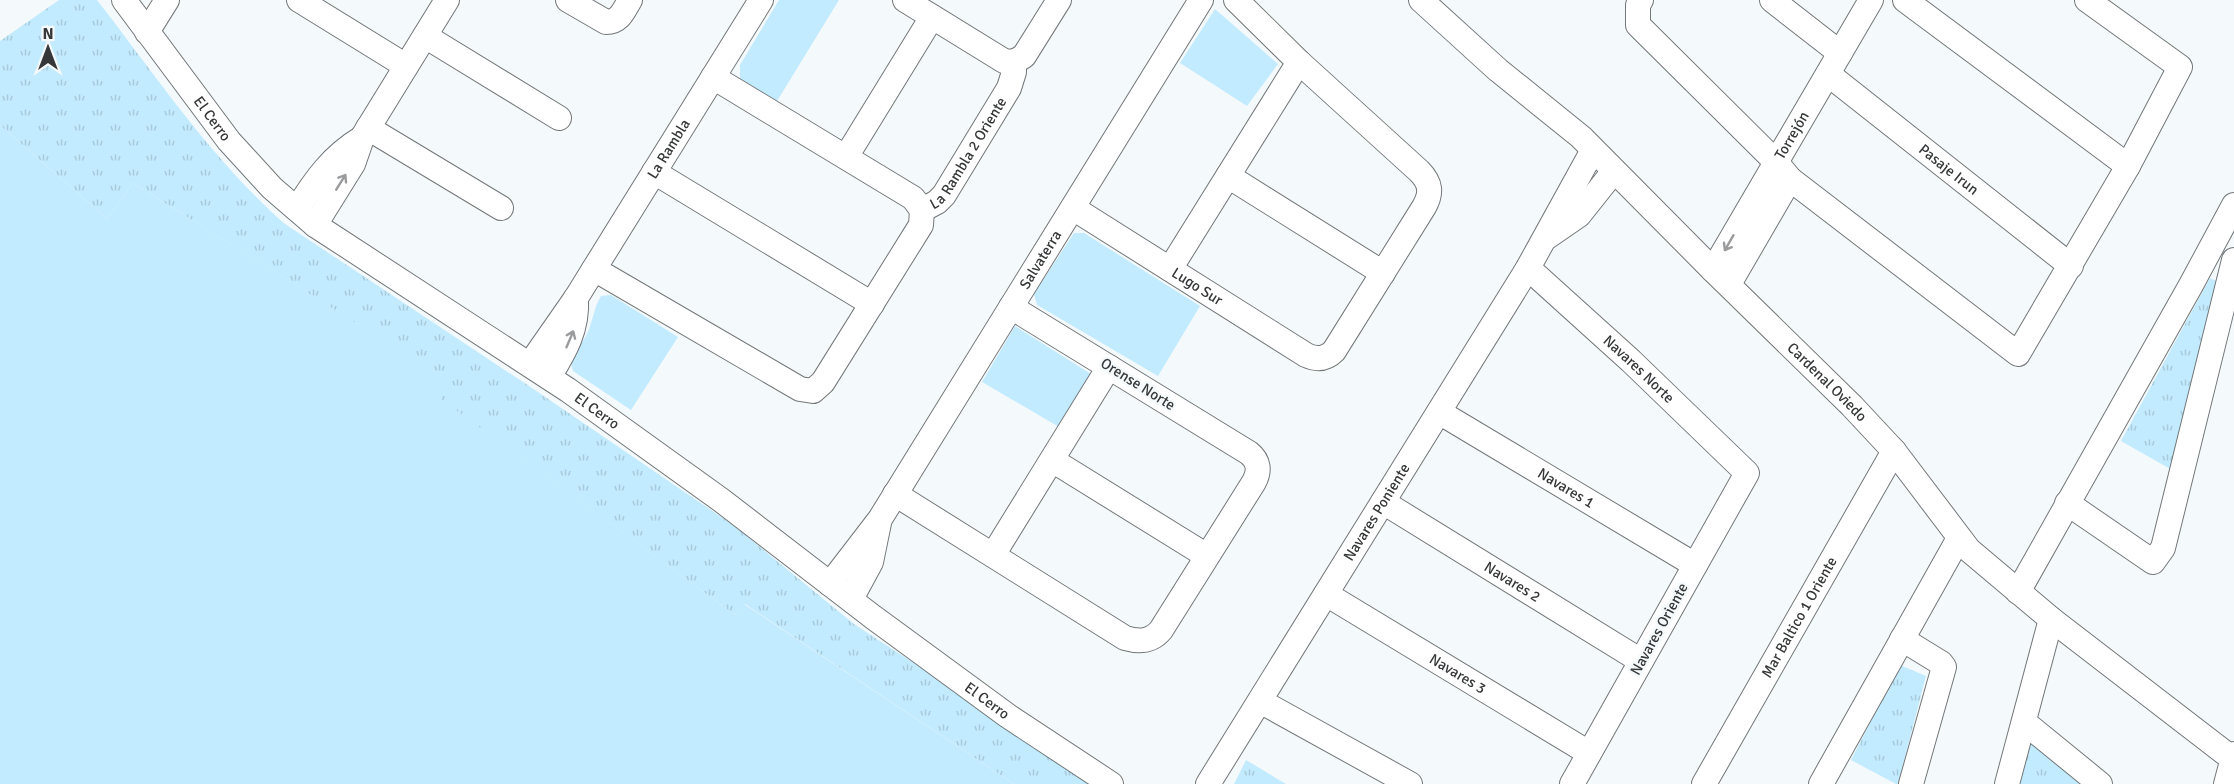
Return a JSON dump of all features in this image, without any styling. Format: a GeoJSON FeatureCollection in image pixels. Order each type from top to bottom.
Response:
{"type":"FeatureCollection","features":[{"type":"Feature","properties":{"kind":"street","name":"El Cerro"},"geometry":{"type":"LineString","coordinates":[[124,0],[229,141],[272,188],[315,225],[539,371],[721,500],[1008,716],[1111,784]]}},
{"type":"Feature","properties":{"kind":"street"},"geometry":{"type":"LineString","coordinates":[[147,32],[167,0]]}},
{"type":"Feature","properties":{"kind":"street"},"geometry":{"type":"LineString","coordinates":[[299,0],[406,66]]}},
{"type":"Feature","properties":{"kind":"street"},"geometry":{"type":"LineString","coordinates":[[315,225],[353,164],[365,133],[447,0]]}},
{"type":"Feature","properties":{"kind":"street"},"geometry":{"type":"LineString","coordinates":[[568,0],[606,22],[620,18],[630,0]]}},
{"type":"Feature","properties":{"kind":"street","name":"La Rambla"},"geometry":{"type":"LineString","coordinates":[[539,371],[576,298],[761,0]]}},
{"type":"Feature","properties":{"kind":"street"},"geometry":{"type":"LineString","coordinates":[[905,0],[1004,61],[1014,62]]}},
{"type":"Feature","properties":{"kind":"street","name":"La Rambla 2 Oriente"},"geometry":{"type":"LineString","coordinates":[[594,269],[800,389],[813,391],[820,386],[921,225],[922,210],[937,202],[950,185],[1009,88],[1014,72],[1014,62],[1024,56],[1059,0]]}},
{"type":"Feature","properties":{"kind":"street","name":"Salvaterra"},"geometry":{"type":"LineString","coordinates":[[831,584],[880,519],[1201,0]]}},
{"type":"Feature","properties":{"kind":"street"},"geometry":{"type":"LineString","coordinates":[[1228,176],[1383,273],[1427,202],[1430,192],[1429,186],[1419,171],[1299,62],[1236,0]]}},
{"type":"Feature","properties":{"kind":"street","name":"Cardenal Oviedo"},"geometry":{"type":"LineString","coordinates":[[1421,0],[1461,38],[1581,137],[1860,414],[1894,452],[1959,538],[1986,566],[2051,619],[2234,758]]}},
{"type":"Feature","properties":{"kind":"street"},"geometry":{"type":"LineString","coordinates":[[1641,0],[1638,5],[1638,25],[1783,171],[2018,354],[2128,166],[2180,67],[2087,0]]}},
{"type":"Feature","properties":{"kind":"street"},"geometry":{"type":"LineString","coordinates":[[1773,0],[1840,53]]}},
{"type":"Feature","properties":{"kind":"street","name":"Torrejón"},"geometry":{"type":"LineString","coordinates":[[1721,277],[1783,171],[1828,74],[1871,0]]}},
{"type":"Feature","properties":{"kind":"street"},"geometry":{"type":"LineString","coordinates":[[1905,0],[2128,166]]}},
{"type":"Feature","properties":{"kind":"street"},"geometry":{"type":"LineString","coordinates":[[846,157],[932,17]]}},
{"type":"Feature","properties":{"kind":"street"},"geometry":{"type":"LineString","coordinates":[[425,36],[559,118]]}},
{"type":"Feature","properties":{"kind":"street"},"geometry":{"type":"LineString","coordinates":[[1170,269],[1299,62]]}},
{"type":"Feature","properties":{"kind":"street","name":"Pasaje Irun"},"geometry":{"type":"LineString","coordinates":[[1828,74],[2071,266]]}},
{"type":"Feature","properties":{"kind":"street"},"geometry":{"type":"LineString","coordinates":[[713,77],[914,198],[922,210]]}},
{"type":"Feature","properties":{"kind":"street"},"geometry":{"type":"LineString","coordinates":[[297,209],[323,169],[365,133]]}},
{"type":"Feature","properties":{"kind":"street"},"geometry":{"type":"LineString","coordinates":[[365,133],[501,208]]}},
{"type":"Feature","properties":{"kind":"street","name":"Navares Poniente"},"geometry":{"type":"LineString","coordinates":[[1208,784],[1528,267],[1593,150]]}},
{"type":"Feature","properties":{"kind":"street","name":"Navares Poniente"},"geometry":{"type":"LineString","coordinates":[[1542,240],[1579,215],[1614,171]]}},
{"type":"Feature","properties":{"kind":"street"},"geometry":{"type":"LineString","coordinates":[[654,172],[872,304]]}},
{"type":"Feature","properties":{"kind":"street"},"geometry":{"type":"LineString","coordinates":[[2018,592],[2234,205]]}},
{"type":"Feature","properties":{"kind":"street","name":"Lugo Sur"},"geometry":{"type":"LineString","coordinates":[[1073,208],[1312,357],[1323,358],[1330,355],[1338,346],[1383,273]]}},
{"type":"Feature","properties":{"kind":"street"},"geometry":{"type":"LineString","coordinates":[[2067,503],[2153,562],[2163,548],[2234,260]]}},
{"type":"Feature","properties":{"kind":"street","name":"Navares Norte"},"geometry":{"type":"LineString","coordinates":[[1528,267],[1631,361],[1747,473]]}},
{"type":"Feature","properties":{"kind":"street","name":"Orense Norte"},"geometry":{"type":"LineString","coordinates":[[1011,307],[1253,456],[1258,467],[1254,482],[1207,556]]}},
{"type":"Feature","properties":{"kind":"street"},"geometry":{"type":"LineString","coordinates":[[993,555],[1109,367]]}},
{"type":"Feature","properties":{"kind":"street","name":"Navares 1"},"geometry":{"type":"LineString","coordinates":[[1439,412],[1695,565]]}},
{"type":"Feature","properties":{"kind":"street","name":"Mar Baltico 1 Oriente"},"geometry":{"type":"LineString","coordinates":[[1704,784],[1894,452]]}},
{"type":"Feature","properties":{"kind":"street"},"geometry":{"type":"LineString","coordinates":[[895,494],[1125,638],[1141,641],[1151,639],[1161,630],[1207,556],[1052,460]]}},
{"type":"Feature","properties":{"kind":"street","name":"Navares Oriente"},"geometry":{"type":"LineString","coordinates":[[1572,784],[1747,473]]}},
{"type":"Feature","properties":{"kind":"street","name":"Navares 2"},"geometry":{"type":"LineString","coordinates":[[1383,502],[1641,660]]}},
{"type":"Feature","properties":{"kind":"street","name":"Salvaterra"},"geometry":{"type":"LineString","coordinates":[[851,599],[871,562],[880,519]]}},
{"type":"Feature","properties":{"kind":"street"},"geometry":{"type":"LineString","coordinates":[[1821,784],[1959,538]]}},
{"type":"Feature","properties":{"kind":"street","name":"Navares 3"},"geometry":{"type":"LineString","coordinates":[[1326,594],[1589,753]]}},
{"type":"Feature","properties":{"kind":"street"},"geometry":{"type":"LineString","coordinates":[[2007,784],[2051,619]]}},
{"type":"Feature","properties":{"kind":"street"},"geometry":{"type":"LineString","coordinates":[[1902,639],[1944,667],[1911,784]]}},
{"type":"Feature","properties":{"kind":"street"},"geometry":{"type":"LineString","coordinates":[[1260,700],[1410,784]]}},
{"type":"Feature","properties":{"kind":"street"},"geometry":{"type":"LineString","coordinates":[[2024,722],[2100,784]]}},
{"type":"Feature","properties":{"kind":"street"},"geometry":{"type":"LineString","coordinates":[[2226,784],[2234,758]]}},
{"type":"Feature","properties":{"kind":"green space"},"geometry":{"type":"Polygon","coordinates":[[[59,0],[97,0],[209,145],[258,199],[285,224],[733,525],[854,624],[1098,784],[1014,784],[745,604],[735,615],[441,399],[450,382],[133,183],[107,219],[0,125],[0,41],[59,0]]]}},
{"type":"Feature","properties":{"kind":"green space"},"geometry":{"type":"Polygon","coordinates":[[[779,0],[839,0],[777,101],[740,79],[740,65],[779,0]]]}},
{"type":"Feature","properties":{"kind":"green space"},"geometry":{"type":"Polygon","coordinates":[[[1215,9],[1278,64],[1247,106],[1180,63],[1215,9]]]}},
{"type":"Feature","properties":{"kind":"green space"},"geometry":{"type":"Polygon","coordinates":[[[0,125],[107,219],[133,183],[451,382],[442,399],[735,615],[744,604],[1014,784],[0,784],[0,125]]]}},
{"type":"Feature","properties":{"kind":"green space"},"geometry":{"type":"Polygon","coordinates":[[[1074,233],[1084,233],[1200,306],[1158,376],[1037,305],[1034,294],[1074,233]]]}},
{"type":"Feature","properties":{"kind":"green space"},"geometry":{"type":"Polygon","coordinates":[[[2210,278],[2221,283],[2172,470],[2121,441],[2210,278]]]}},
{"type":"Feature","properties":{"kind":"green space"},"geometry":{"type":"Polygon","coordinates":[[[611,295],[678,337],[631,410],[573,371],[572,367],[573,357],[588,332],[601,296],[611,295]]]}},
{"type":"Feature","properties":{"kind":"green space"},"geometry":{"type":"Polygon","coordinates":[[[1015,326],[1091,374],[1059,427],[982,382],[1015,326]]]}},
{"type":"Feature","properties":{"kind":"green space"},"geometry":{"type":"Polygon","coordinates":[[[1900,665],[1926,676],[1898,784],[1896,784],[1851,760],[1900,665]]]}},
{"type":"Feature","properties":{"kind":"green space"},"geometry":{"type":"Polygon","coordinates":[[[2030,741],[2080,784],[2018,784],[2030,741]]]}},
{"type":"Feature","properties":{"kind":"green space"},"geometry":{"type":"Polygon","coordinates":[[[1246,760],[1286,784],[1234,784],[1246,760]]]}}]}
